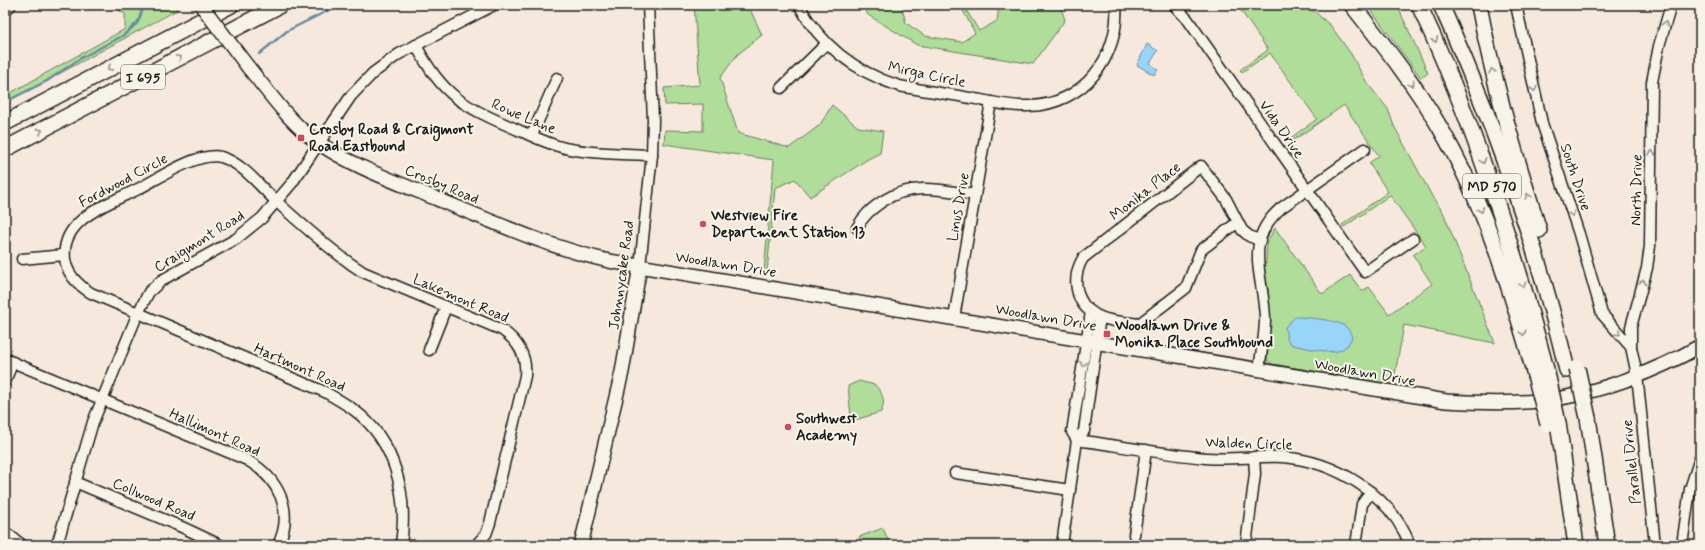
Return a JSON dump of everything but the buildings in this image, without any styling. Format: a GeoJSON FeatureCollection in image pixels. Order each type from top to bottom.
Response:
{"type":"FeatureCollection","features":[{"type":"Feature","properties":{"kind":"highway","name":"I 695"},"geometry":{"type":"LineString","coordinates":[[5,123],[231,5]]}},
{"type":"Feature","properties":{"kind":"highway","name":"I 695"},"geometry":{"type":"LineString","coordinates":[[5,150],[280,5]]}},
{"type":"Feature","properties":{"kind":"highway"},"geometry":{"type":"LineString","coordinates":[[1348,5],[1389,52]]}},
{"type":"Feature","properties":{"kind":"highway"},"geometry":{"type":"LineString","coordinates":[[1352,5],[1389,52],[1439,126],[1480,209],[1498,251],[1513,298],[1541,374]]}},
{"type":"Feature","properties":{"kind":"highway","name":"MD 570"},"geometry":{"type":"LineString","coordinates":[[1419,5],[1454,84],[1494,191],[1528,301],[1541,374],[1553,423],[1575,541]]}},
{"type":"Feature","properties":{"kind":"highway","name":"MD 570"},"geometry":{"type":"LineString","coordinates":[[1441,5],[1474,78],[1512,184],[1572,369],[1583,419],[1599,545]]}},
{"type":"Feature","properties":{"kind":"highway"},"geometry":{"type":"LineString","coordinates":[[1479,5],[1493,72],[1512,146],[1557,291],[1572,369]]}},
{"type":"Feature","properties":{"kind":"highway"},"geometry":{"type":"LineString","coordinates":[[1583,419],[1607,545]]}},
{"type":"Feature","properties":{"kind":"main road","name":"Crosby Road"},"geometry":{"type":"LineString","coordinates":[[201,5],[280,107],[309,135],[348,160],[382,176],[542,243],[575,253],[640,266]]}},
{"type":"Feature","properties":{"kind":"main road","name":"Woodlawn Drive"},"geometry":{"type":"LineString","coordinates":[[640,266],[1446,401],[1484,403],[1549,400],[1572,396],[1604,387],[1637,375],[1700,346]]}},
{"type":"Feature","properties":{"kind":"main road","name":"Johnnycake Road"},"geometry":{"type":"LineString","coordinates":[[581,545],[622,372],[640,266]]}},
{"type":"Feature","properties":{"kind":"street"},"geometry":{"type":"LineString","coordinates":[[5,11],[11,5]]}},
{"type":"Feature","properties":{"kind":"street","name":"Craigmont Road"},"geometry":{"type":"LineString","coordinates":[[57,545],[86,443],[102,399],[138,313],[149,292],[162,280],[236,239],[250,229],[277,202],[362,83],[386,63],[416,45],[494,5]]}},
{"type":"Feature","properties":{"kind":"street","name":"Johnnycake Road"},"geometry":{"type":"LineString","coordinates":[[640,266],[652,155],[652,78],[648,5]]}},
{"type":"Feature","properties":{"kind":"street","name":"Mirga Circle"},"geometry":{"type":"LineString","coordinates":[[799,5],[813,29],[826,44],[851,64],[883,81],[900,86],[991,102],[1029,106],[1055,101],[1083,85],[1104,63],[1110,51],[1114,37],[1116,5]]}},
{"type":"Feature","properties":{"kind":"street","name":"Vida Drive"},"geometry":{"type":"LineString","coordinates":[[1174,5],[1188,20],[1365,272],[1413,239]]}},
{"type":"Feature","properties":{"kind":"street","name":"South Drive"},"geometry":{"type":"LineString","coordinates":[[1516,5],[1542,123],[1579,234],[1602,314],[1631,347]]}},
{"type":"Feature","properties":{"kind":"street","name":"North Drive"},"geometry":{"type":"LineString","coordinates":[[1637,375],[1631,347],[1631,327],[1647,268],[1650,246],[1652,82],[1659,46],[1671,5]]}},
{"type":"Feature","properties":{"kind":"street"},"geometry":{"type":"LineString","coordinates":[[781,88],[826,44]]}},
{"type":"Feature","properties":{"kind":"street","name":"Rowe Lane"},"geometry":{"type":"LineString","coordinates":[[416,45],[434,76],[454,97],[476,111],[557,146],[578,151],[652,155]]}},
{"type":"Feature","properties":{"kind":"street"},"geometry":{"type":"LineString","coordinates":[[532,135],[557,78]]}},
{"type":"Feature","properties":{"kind":"street","name":"Linus Drive"},"geometry":{"type":"LineString","coordinates":[[954,318],[991,102]]}},
{"type":"Feature","properties":{"kind":"street"},"geometry":{"type":"LineString","coordinates":[[1259,370],[1265,323],[1257,255],[1262,231],[1272,216],[1306,190],[1365,149]]}},
{"type":"Feature","properties":{"kind":"street","name":"Fordwood Circle"},"geometry":{"type":"LineString","coordinates":[[64,256],[67,239],[71,230],[86,216],[199,158],[219,157],[229,160],[277,202]]}},
{"type":"Feature","properties":{"kind":"street","name":"Monika Place"},"geometry":{"type":"LineString","coordinates":[[1096,315],[1080,300],[1076,289],[1076,272],[1083,258],[1201,166],[1226,199],[1246,234],[1260,240]]}},
{"type":"Feature","properties":{"kind":"street"},"geometry":{"type":"LineString","coordinates":[[858,228],[864,216],[875,206],[895,194],[906,190],[930,188],[975,195]]}},
{"type":"Feature","properties":{"kind":"street","name":"Lakemont Road"},"geometry":{"type":"LineString","coordinates":[[277,202],[351,264],[368,274],[502,330],[510,336],[522,350],[526,367],[490,523],[486,534],[476,545]]}},
{"type":"Feature","properties":{"kind":"street"},"geometry":{"type":"LineString","coordinates":[[1062,545],[1077,440],[1084,430],[1096,315],[1139,324],[1186,288],[1201,250],[1238,222]]}},
{"type":"Feature","properties":{"kind":"street"},"geometry":{"type":"LineString","coordinates":[[22,259],[64,256],[69,272],[82,288],[138,313]]}},
{"type":"Feature","properties":{"kind":"street"},"geometry":{"type":"LineString","coordinates":[[429,350],[446,307]]}},
{"type":"Feature","properties":{"kind":"street","name":"Hartmont Road"},"geometry":{"type":"LineString","coordinates":[[138,313],[325,392],[355,410],[366,421],[385,447],[399,481],[403,498],[404,513],[401,545]]}},
{"type":"Feature","properties":{"kind":"street"},"geometry":{"type":"LineString","coordinates":[[5,381],[9,361]]}},
{"type":"Feature","properties":{"kind":"street","name":"Hallimont Road"},"geometry":{"type":"LineString","coordinates":[[9,361],[247,460],[266,473],[278,490],[284,509],[283,530],[278,545]]}},
{"type":"Feature","properties":{"kind":"street","name":"Parallel Drive"},"geometry":{"type":"LineString","coordinates":[[1637,375],[1655,545]]}},
{"type":"Feature","properties":{"kind":"street","name":"Walden Circle"},"geometry":{"type":"LineString","coordinates":[[1077,440],[1208,458],[1284,458],[1314,463],[1340,473],[1371,492],[1384,503],[1397,518],[1410,545]]}},
{"type":"Feature","properties":{"kind":"street"},"geometry":{"type":"LineString","coordinates":[[1134,535],[1146,450]]}},
{"type":"Feature","properties":{"kind":"street"},"geometry":{"type":"LineString","coordinates":[[1246,545],[1255,474],[1254,457]]}},
{"type":"Feature","properties":{"kind":"street"},"geometry":{"type":"LineString","coordinates":[[1682,545],[1690,489],[1700,458]]}},
{"type":"Feature","properties":{"kind":"street"},"geometry":{"type":"LineString","coordinates":[[956,473],[1070,490]]}},
{"type":"Feature","properties":{"kind":"street","name":"Collwood Road"},"geometry":{"type":"LineString","coordinates":[[75,482],[184,528],[220,545]]}},
{"type":"Feature","properties":{"kind":"street"},"geometry":{"type":"LineString","coordinates":[[1356,545],[1362,504],[1371,492]]}},
{"type":"Feature","properties":{"kind":"street"},"geometry":{"type":"LineString","coordinates":[[5,532],[22,545]]}},
{"type":"Feature","properties":{"kind":"green space"},"geometry":{"type":"Polygon","coordinates":[[[96,5],[177,5],[177,10],[5,103],[5,96],[125,29],[125,14],[117,9],[96,5]]]}},
{"type":"Feature","properties":{"kind":"green space"},"geometry":{"type":"Polygon","coordinates":[[[694,5],[748,5],[762,35],[737,55],[720,78],[738,133],[789,148],[820,125],[832,105],[858,127],[883,131],[880,153],[868,159],[810,197],[795,179],[775,188],[767,272],[764,271],[774,160],[664,144],[665,130],[703,131],[703,104],[665,105],[664,88],[700,85],[694,5]]]}},
{"type":"Feature","properties":{"kind":"green space"},"geometry":{"type":"Polygon","coordinates":[[[863,5],[901,5],[906,23],[925,36],[962,42],[975,33],[960,5],[963,5],[979,31],[997,21],[999,5],[1060,5],[1065,20],[1033,64],[917,45],[868,15],[863,5]]]}},
{"type":"Feature","properties":{"kind":"green space"},"geometry":{"type":"Polygon","coordinates":[[[1237,5],[1307,5],[1331,26],[1351,54],[1367,83],[1388,109],[1394,126],[1433,198],[1443,212],[1495,343],[1404,325],[1393,385],[1272,364],[1267,360],[1270,323],[1268,290],[1263,262],[1266,264],[1267,242],[1275,228],[1322,294],[1350,275],[1362,291],[1369,287],[1389,314],[1432,284],[1413,255],[1426,246],[1390,195],[1344,227],[1342,225],[1388,192],[1369,163],[1379,156],[1344,105],[1291,142],[1289,139],[1317,119],[1270,53],[1242,72],[1240,70],[1268,50],[1237,5]]]}},
{"type":"Feature","properties":{"kind":"green space"},"geometry":{"type":"Polygon","coordinates":[[[1367,5],[1397,5],[1428,73],[1421,78],[1367,5]]]}},
{"type":"Feature","properties":{"kind":"green space"},"geometry":{"type":"Polygon","coordinates":[[[859,381],[875,385],[882,395],[883,404],[881,412],[855,420],[851,417],[848,386],[859,381]]]}},
{"type":"Feature","properties":{"kind":"green space"},"geometry":{"type":"Polygon","coordinates":[[[883,528],[890,545],[863,545],[859,537],[883,528]]]}},
{"type":"Feature","properties":{"kind":"water"},"geometry":{"type":"Polygon","coordinates":[[[1147,44],[1158,51],[1150,63],[1158,70],[1154,75],[1137,65],[1147,44]]]}},
{"type":"Feature","properties":{"kind":"water"},"geometry":{"type":"Polygon","coordinates":[[[1295,317],[1322,319],[1336,322],[1348,328],[1352,337],[1348,345],[1341,350],[1334,352],[1292,345],[1287,339],[1285,327],[1295,317]]]}},
{"type":"Feature","properties":{"kind":"waterway"},"geometry":{"type":"LineString","coordinates":[[5,102],[47,81],[81,58],[124,35],[138,22],[144,5]]}},
{"type":"Feature","properties":{"kind":"waterway"},"geometry":{"type":"LineString","coordinates":[[259,54],[287,31],[339,5]]}},
{"type":"Feature","properties":{"kind":"place","name":"Crosby Road & Craigmont Road Eastbound"},"geometry":{"type":"Point","coordinates":[301,138]}},
{"type":"Feature","properties":{"kind":"place","name":"Westview Fire Department Station 13"},"geometry":{"type":"Point","coordinates":[703,224]}},
{"type":"Feature","properties":{"kind":"place","name":"Woodlawn Drive & Monika Place Southbound"},"geometry":{"type":"Point","coordinates":[1107,334]}},
{"type":"Feature","properties":{"kind":"place","name":"Southwest Academy"},"geometry":{"type":"Point","coordinates":[788,427]}}]}
